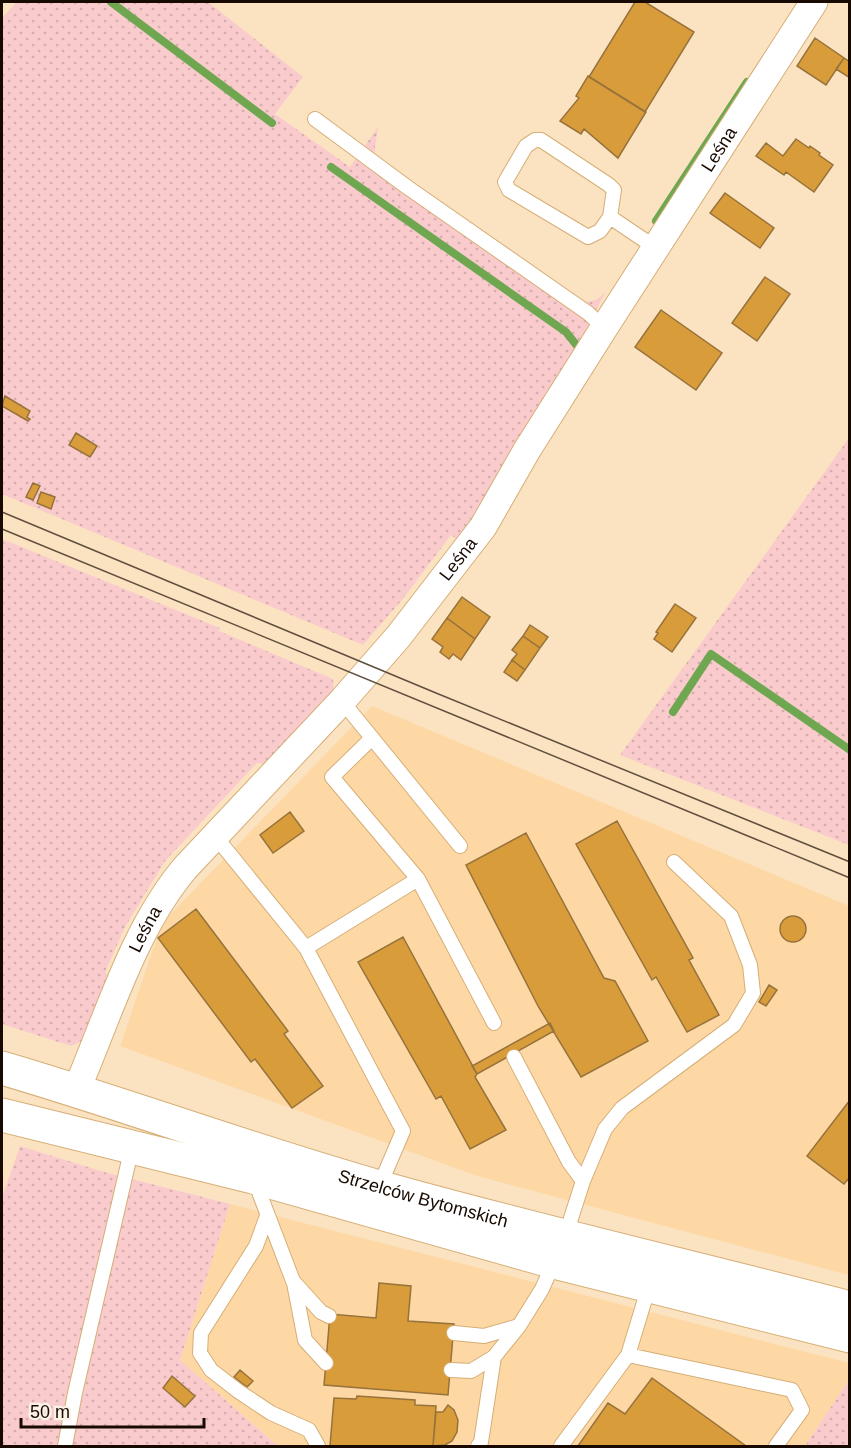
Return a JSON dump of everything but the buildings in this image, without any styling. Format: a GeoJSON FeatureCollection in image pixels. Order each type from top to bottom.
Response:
{"type":"FeatureCollection","features":[{"type":"Feature","properties":{"kind":"main road","name":"Strzelców Bytomskich"},"geometry":{"type":"LineString","coordinates":[[2,1068],[379,1187],[560,1249],[649,1286],[849,1336]]}},
{"type":"Feature","properties":{"kind":"main road","name":"Strzelców Bytomskich"},"geometry":{"type":"LineString","coordinates":[[2,1115],[560,1249],[849,1308]]}},
{"type":"Feature","properties":{"kind":"street","name":"Leśna"},"geometry":{"type":"LineString","coordinates":[[76,1091],[139,940],[173,883],[342,701],[398,637],[483,527],[527,450],[814,2]]}},
{"type":"Feature","properties":{"kind":"lane"},"geometry":{"type":"LineString","coordinates":[[315,119],[407,187],[588,314],[604,328]]}},
{"type":"Feature","properties":{"kind":"lane"},"geometry":{"type":"LineString","coordinates":[[535,140],[541,140],[614,190],[610,217],[600,231],[588,237],[508,190],[505,182],[526,146],[535,140]]}},
{"type":"Feature","properties":{"kind":"lane"},"geometry":{"type":"LineString","coordinates":[[610,217],[656,248]]}},
{"type":"Feature","properties":{"kind":"lane"},"geometry":{"type":"LineString","coordinates":[[342,701],[460,846]]}},
{"type":"Feature","properties":{"kind":"lane"},"geometry":{"type":"LineString","coordinates":[[372,738],[332,777],[418,879],[494,1023]]}},
{"type":"Feature","properties":{"kind":"lane"},"geometry":{"type":"LineString","coordinates":[[215,836],[306,948],[403,1131],[379,1187]]}},
{"type":"Feature","properties":{"kind":"lane"},"geometry":{"type":"LineString","coordinates":[[451,1370],[471,1371],[494,1357],[519,1326],[542,1289],[560,1249],[583,1181],[605,1129],[622,1108],[734,1025],[753,993],[750,965],[731,916],[674,862]]}},
{"type":"Feature","properties":{"kind":"lane"},"geometry":{"type":"LineString","coordinates":[[306,948],[418,879]]}},
{"type":"Feature","properties":{"kind":"lane"},"geometry":{"type":"LineString","coordinates":[[514,1057],[569,1162],[583,1181]]}},
{"type":"Feature","properties":{"kind":"lane"},"geometry":{"type":"LineString","coordinates":[[65,1446],[75,1393],[132,1147]]}},
{"type":"Feature","properties":{"kind":"lane"},"geometry":{"type":"LineString","coordinates":[[253,1177],[293,1281],[305,1340],[326,1363]]}},
{"type":"Feature","properties":{"kind":"lane"},"geometry":{"type":"LineString","coordinates":[[267,1216],[256,1246],[201,1333],[200,1353],[211,1370],[238,1390],[271,1413],[309,1430],[318,1446]]}},
{"type":"Feature","properties":{"kind":"lane"},"geometry":{"type":"LineString","coordinates":[[293,1281],[321,1312],[329,1316]]}},
{"type":"Feature","properties":{"kind":"lane"},"geometry":{"type":"LineString","coordinates":[[561,1446],[628,1355],[649,1286]]}},
{"type":"Feature","properties":{"kind":"lane"},"geometry":{"type":"LineString","coordinates":[[454,1333],[484,1336],[519,1326]]}},
{"type":"Feature","properties":{"kind":"lane"},"geometry":{"type":"LineString","coordinates":[[628,1355],[792,1390],[802,1410],[776,1446]]}},
{"type":"Feature","properties":{"kind":"lane"},"geometry":{"type":"LineString","coordinates":[[478,1446],[481,1442],[494,1357]]}},
{"type":"Feature","properties":{"kind":"shaded area"},"geometry":{"type":"Polygon","coordinates":[[[17,2],[208,2],[303,77],[275,114],[350,167],[378,127],[374,154],[580,301],[594,300],[606,291],[528,440],[519,435],[511,450],[519,455],[463,544],[451,535],[402,600],[363,645],[2,494],[2,18],[17,2]]]}},
{"type":"Feature","properties":{"kind":"shaded area"},"geometry":{"type":"Polygon","coordinates":[[[849,438],[849,845],[620,755],[849,438]]]}},
{"type":"Feature","properties":{"kind":"shaded area"},"geometry":{"type":"Polygon","coordinates":[[[2,539],[220,628],[219,631],[333,679],[334,696],[271,765],[257,763],[165,861],[125,927],[105,972],[111,979],[82,1041],[71,1046],[2,1024],[2,539]]]}},
{"type":"Feature","properties":{"kind":"shaded area"},"geometry":{"type":"Polygon","coordinates":[[[372,706],[849,906],[849,1275],[477,1176],[120,1046],[162,923],[372,706]]]}},
{"type":"Feature","properties":{"kind":"shaded area"},"geometry":{"type":"Polygon","coordinates":[[[20,1146],[104,1172],[230,1204],[180,1360],[278,1446],[2,1446],[2,1198],[20,1146]]]}},
{"type":"Feature","properties":{"kind":"shaded area"},"geometry":{"type":"Polygon","coordinates":[[[230,1204],[849,1363],[850,1380],[805,1446],[278,1446],[180,1360],[230,1204]]]}},
{"type":"Feature","properties":{"kind":"shaded area"},"geometry":{"type":"Polygon","coordinates":[[[849,1380],[849,1446],[805,1446],[849,1380]]]}},
{"type":"Feature","properties":{"kind":"waterway"},"geometry":{"type":"LineString","coordinates":[[111,2],[272,123]]}},
{"type":"Feature","properties":{"kind":"waterway"},"geometry":{"type":"LineString","coordinates":[[656,221],[747,82]]}},
{"type":"Feature","properties":{"kind":"waterway"},"geometry":{"type":"LineString","coordinates":[[331,167],[566,332],[578,347]]}},
{"type":"Feature","properties":{"kind":"waterway"},"geometry":{"type":"LineString","coordinates":[[673,712],[711,654],[850,750]]}},
{"type":"Feature","properties":{"kind":"tram line"},"geometry":{"type":"LineString","coordinates":[[2,512],[850,862]]}},
{"type":"Feature","properties":{"kind":"tram line"},"geometry":{"type":"LineString","coordinates":[[2,529],[850,878]]}}]}
